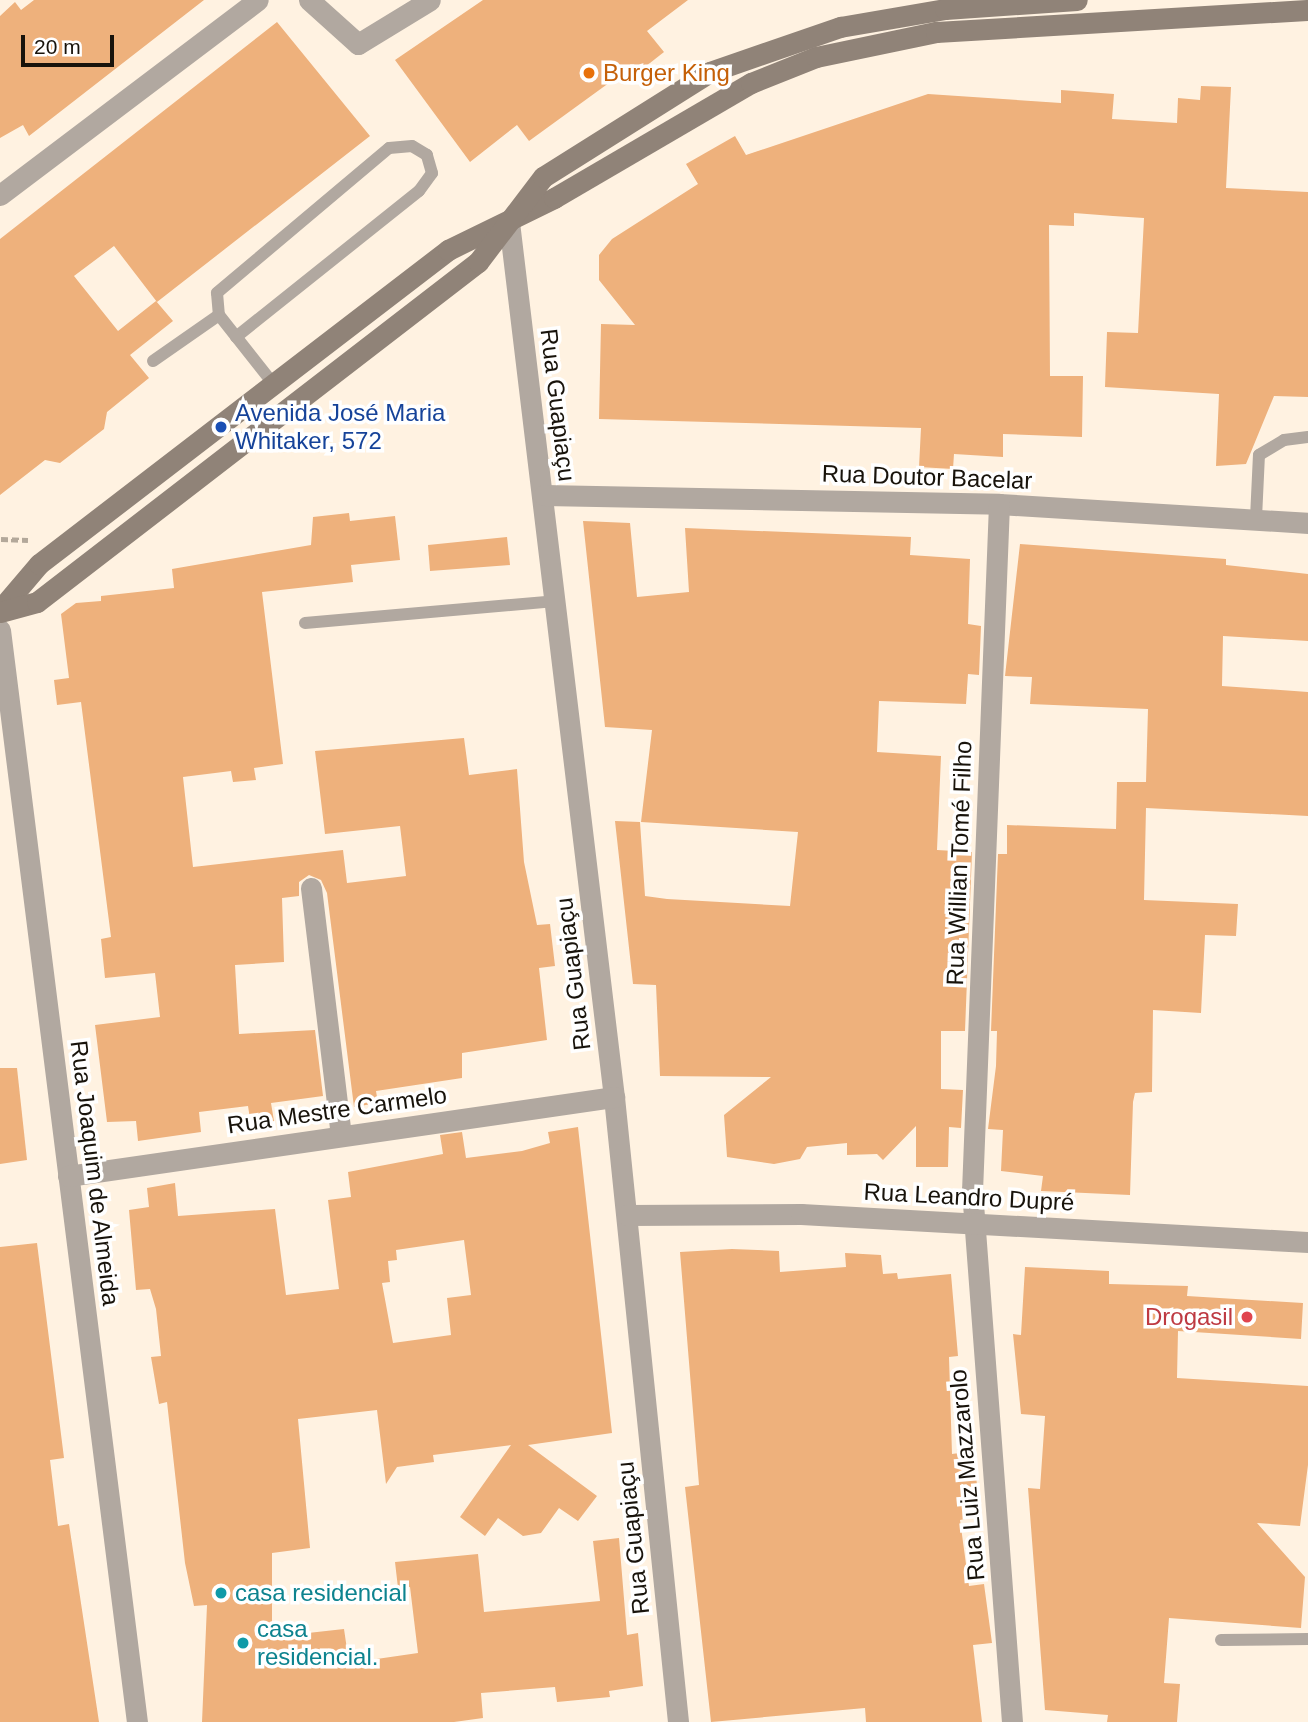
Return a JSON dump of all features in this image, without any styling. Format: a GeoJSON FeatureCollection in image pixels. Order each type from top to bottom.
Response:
{"type":"FeatureCollection","features":[{"type":"Feature","properties":{"kind":"street"},"geometry":{"type":"LineString","coordinates":[[0,195],[258,0]]}},
{"type":"Feature","properties":{"kind":"street"},"geometry":{"type":"LineString","coordinates":[[309,0],[358,44],[430,0]]}},
{"type":"Feature","properties":{"kind":"street"},"geometry":{"type":"LineString","coordinates":[[0,611],[37,602],[478,262],[542,177],[720,68],[840,27],[945,9],[1077,0]]}},
{"type":"Feature","properties":{"kind":"street"},"geometry":{"type":"LineString","coordinates":[[0,611],[39,564],[275,386],[448,250],[509,222],[751,83],[816,57],[936,32],[1308,10]]}},
{"type":"Feature","properties":{"kind":"street","name":"Rua Guapiaçu"},"geometry":{"type":"LineString","coordinates":[[509,222],[544,495],[614,1097],[678,1722]]}},
{"type":"Feature","properties":{"kind":"street","name":"Rua Doutor Bacelar"},"geometry":{"type":"LineString","coordinates":[[544,495],[999,504],[1308,523]]}},
{"type":"Feature","properties":{"kind":"street","name":"Rua Willian Tomé Filho"},"geometry":{"type":"LineString","coordinates":[[973,1224],[999,504]]}},
{"type":"Feature","properties":{"kind":"street","name":"Rua Joaquim de Almeida"},"geometry":{"type":"LineString","coordinates":[[0,630],[137,1722]]}},
{"type":"Feature","properties":{"kind":"street"},"geometry":{"type":"LineString","coordinates":[[311,888],[341,1135]]}},
{"type":"Feature","properties":{"kind":"street","name":"Rua Mestre Carmelo"},"geometry":{"type":"LineString","coordinates":[[68,1177],[614,1097]]}},
{"type":"Feature","properties":{"kind":"street","name":"Rua Leandro Dupré"},"geometry":{"type":"LineString","coordinates":[[627,1215],[973,1224],[1308,1242]]}},
{"type":"Feature","properties":{"kind":"street","name":"Rua Luiz Mazzarolo"},"geometry":{"type":"LineString","coordinates":[[973,1224],[1012,1722]]}},
{"type":"Feature","properties":{"kind":"lane"},"geometry":{"type":"LineString","coordinates":[[236,337],[419,191],[432,173],[427,155],[401,145],[378,156],[217,293],[219,316],[275,386]]}},
{"type":"Feature","properties":{"kind":"lane"},"geometry":{"type":"LineString","coordinates":[[153,361],[219,316]]}},
{"type":"Feature","properties":{"kind":"lane"},"geometry":{"type":"LineString","coordinates":[[1256,518],[1259,455],[1284,440],[1308,437]]}},
{"type":"Feature","properties":{"kind":"lane"},"geometry":{"type":"LineString","coordinates":[[305,623],[555,601]]}},
{"type":"Feature","properties":{"kind":"lane"},"geometry":{"type":"LineString","coordinates":[[1221,1640],[1308,1639]]}},
{"type":"Feature","properties":{"kind":"path"},"geometry":{"type":"LineString","coordinates":[[1,539],[35,540]]}},
{"type":"Feature","properties":{"kind":"building"},"geometry":{"type":"Polygon","coordinates":[[[34,0],[204,0],[29,136],[23,125],[0,138],[0,16],[15,2],[21,10],[34,0]]]}},
{"type":"Feature","properties":{"kind":"building"},"geometry":{"type":"Polygon","coordinates":[[[483,0],[688,0],[647,31],[664,52],[650,63],[628,77],[624,72],[529,141],[517,125],[470,162],[395,60],[483,0]]]}},
{"type":"Feature","properties":{"kind":"building"},"geometry":{"type":"Polygon","coordinates":[[[277,22],[370,136],[157,302],[114,246],[74,276],[118,331],[156,301],[173,321],[130,355],[149,378],[107,412],[104,429],[60,463],[45,460],[0,495],[0,239],[277,22]]]}},
{"type":"Feature","properties":{"kind":"building"},"geometry":{"type":"Polygon","coordinates":[[[1201,86],[1231,87],[1226,188],[1308,192],[1308,397],[1274,396],[1246,464],[1216,466],[1219,394],[1105,387],[1107,332],[1138,333],[1144,218],[1074,213],[1074,226],[1049,225],[1050,376],[1083,376],[1082,437],[1003,434],[1003,457],[954,454],[953,469],[919,467],[921,428],[599,419],[601,324],[635,325],[599,280],[599,255],[612,239],[698,184],[686,164],[735,136],[746,155],[928,94],[1061,103],[1061,90],[1114,94],[1112,119],[1177,123],[1178,98],[1200,100],[1201,86]]]}},
{"type":"Feature","properties":{"kind":"building"},"geometry":{"type":"Polygon","coordinates":[[[349,513],[350,521],[395,516],[400,560],[351,565],[353,582],[262,592],[283,764],[254,768],[256,780],[233,782],[231,771],[183,777],[193,867],[343,850],[347,883],[406,876],[400,826],[325,834],[315,751],[464,738],[469,775],[517,769],[524,862],[537,925],[550,924],[555,966],[539,968],[547,1040],[462,1053],[462,1078],[376,1091],[378,1103],[354,1107],[327,893],[321,880],[309,875],[299,882],[299,896],[282,898],[284,962],[235,965],[239,1034],[315,1030],[323,1096],[271,1103],[274,1121],[251,1125],[248,1106],[199,1112],[201,1132],[138,1141],[136,1121],[107,1122],[95,1025],[160,1017],[155,973],[105,978],[101,939],[111,937],[81,702],[57,705],[54,680],[69,678],[61,614],[76,603],[101,601],[101,596],[174,588],[172,569],[311,545],[313,517],[349,513]]]}},
{"type":"Feature","properties":{"kind":"building"},"geometry":{"type":"Polygon","coordinates":[[[583,521],[630,523],[637,597],[689,592],[685,528],[911,537],[910,555],[970,559],[968,624],[981,626],[979,675],[968,674],[966,704],[879,701],[877,752],[941,756],[937,850],[972,852],[965,1031],[941,1031],[941,1089],[963,1090],[961,1128],[949,1127],[948,1167],[916,1167],[916,1126],[883,1160],[877,1154],[847,1155],[847,1143],[807,1147],[800,1159],[774,1164],[727,1157],[724,1115],[771,1077],[660,1076],[656,985],[633,984],[615,821],[640,822],[645,896],[667,899],[790,906],[798,832],[641,822],[652,730],[605,727],[583,521]]]}},
{"type":"Feature","properties":{"kind":"building"},"geometry":{"type":"Polygon","coordinates":[[[507,537],[510,565],[430,571],[428,545],[507,537]]]}},
{"type":"Feature","properties":{"kind":"building"},"geometry":{"type":"Polygon","coordinates":[[[1020,544],[1226,559],[1226,565],[1308,574],[1308,641],[1223,636],[1222,686],[1308,692],[1308,816],[1146,808],[1144,900],[1238,904],[1236,936],[1205,935],[1201,1013],[1153,1010],[1152,1092],[1135,1093],[1133,1102],[1130,1195],[1041,1191],[1043,1176],[1001,1171],[1003,1130],[988,1129],[996,1066],[997,1031],[991,1031],[998,854],[1007,854],[1007,825],[1116,829],[1117,782],[1146,782],[1148,709],[1030,704],[1032,677],[1005,676],[1020,544]]]}},
{"type":"Feature","properties":{"kind":"building"},"geometry":{"type":"Polygon","coordinates":[[[0,1068],[17,1068],[27,1160],[0,1164],[0,1068]]]}},
{"type":"Feature","properties":{"kind":"building"},"geometry":{"type":"Polygon","coordinates":[[[578,1127],[612,1433],[528,1445],[597,1496],[578,1521],[559,1508],[541,1533],[523,1536],[498,1518],[485,1536],[460,1517],[511,1445],[433,1455],[434,1462],[397,1467],[386,1484],[377,1410],[298,1419],[310,1548],[272,1553],[272,1627],[289,1625],[290,1635],[344,1629],[349,1663],[418,1653],[410,1587],[398,1588],[395,1562],[478,1554],[484,1612],[600,1601],[593,1541],[619,1538],[627,1635],[638,1633],[643,1686],[609,1691],[610,1697],[557,1702],[555,1687],[481,1693],[483,1718],[454,1722],[202,1722],[207,1605],[194,1606],[185,1563],[167,1402],[159,1404],[151,1357],[161,1356],[156,1309],[150,1289],[136,1290],[129,1210],[149,1207],[147,1188],[175,1183],[178,1216],[275,1209],[286,1295],[339,1289],[328,1200],[351,1197],[348,1172],[443,1154],[440,1135],[462,1132],[466,1158],[522,1151],[550,1143],[548,1132],[578,1127]],[[464,1240],[396,1250],[397,1260],[388,1261],[390,1282],[382,1283],[393,1343],[451,1335],[447,1298],[471,1295],[464,1240]]]}},
{"type":"Feature","properties":{"kind":"building"},"geometry":{"type":"Polygon","coordinates":[[[37,1243],[64,1458],[50,1460],[58,1526],[69,1524],[99,1722],[0,1722],[0,1247],[37,1243]]]}},
{"type":"Feature","properties":{"kind":"building"},"geometry":{"type":"Polygon","coordinates":[[[732,1249],[779,1251],[780,1272],[846,1267],[845,1253],[881,1255],[883,1274],[897,1273],[898,1279],[951,1274],[958,1356],[949,1357],[952,1454],[974,1451],[977,1486],[961,1488],[965,1519],[960,1520],[969,1586],[984,1584],[992,1643],[973,1645],[982,1722],[866,1722],[865,1708],[711,1722],[685,1487],[699,1485],[680,1252],[732,1249]]]}},
{"type":"Feature","properties":{"kind":"building"},"geometry":{"type":"Polygon","coordinates":[[[1025,1267],[1109,1271],[1109,1284],[1188,1286],[1187,1296],[1303,1303],[1301,1339],[1178,1331],[1177,1378],[1308,1386],[1308,1465],[1300,1526],[1257,1523],[1305,1577],[1301,1628],[1169,1618],[1164,1683],[1180,1684],[1177,1722],[1107,1722],[1108,1715],[1045,1710],[1028,1488],[1040,1489],[1045,1416],[1021,1414],[1013,1334],[1021,1335],[1025,1267]]]}},
{"type":"Feature","properties":{"kind":"place","name":"Burger King"},"geometry":{"type":"Point","coordinates":[589,73]}},
{"type":"Feature","properties":{"kind":"place","name":"Avenida José Maria Whitaker, 572"},"geometry":{"type":"Point","coordinates":[221,427]}},
{"type":"Feature","properties":{"kind":"place","name":"Drogasil"},"geometry":{"type":"Point","coordinates":[1247,1317]}},
{"type":"Feature","properties":{"kind":"place","name":"casa residencial"},"geometry":{"type":"Point","coordinates":[221,1593]}},
{"type":"Feature","properties":{"kind":"place","name":"casa residencial."},"geometry":{"type":"Point","coordinates":[243,1643]}}]}
